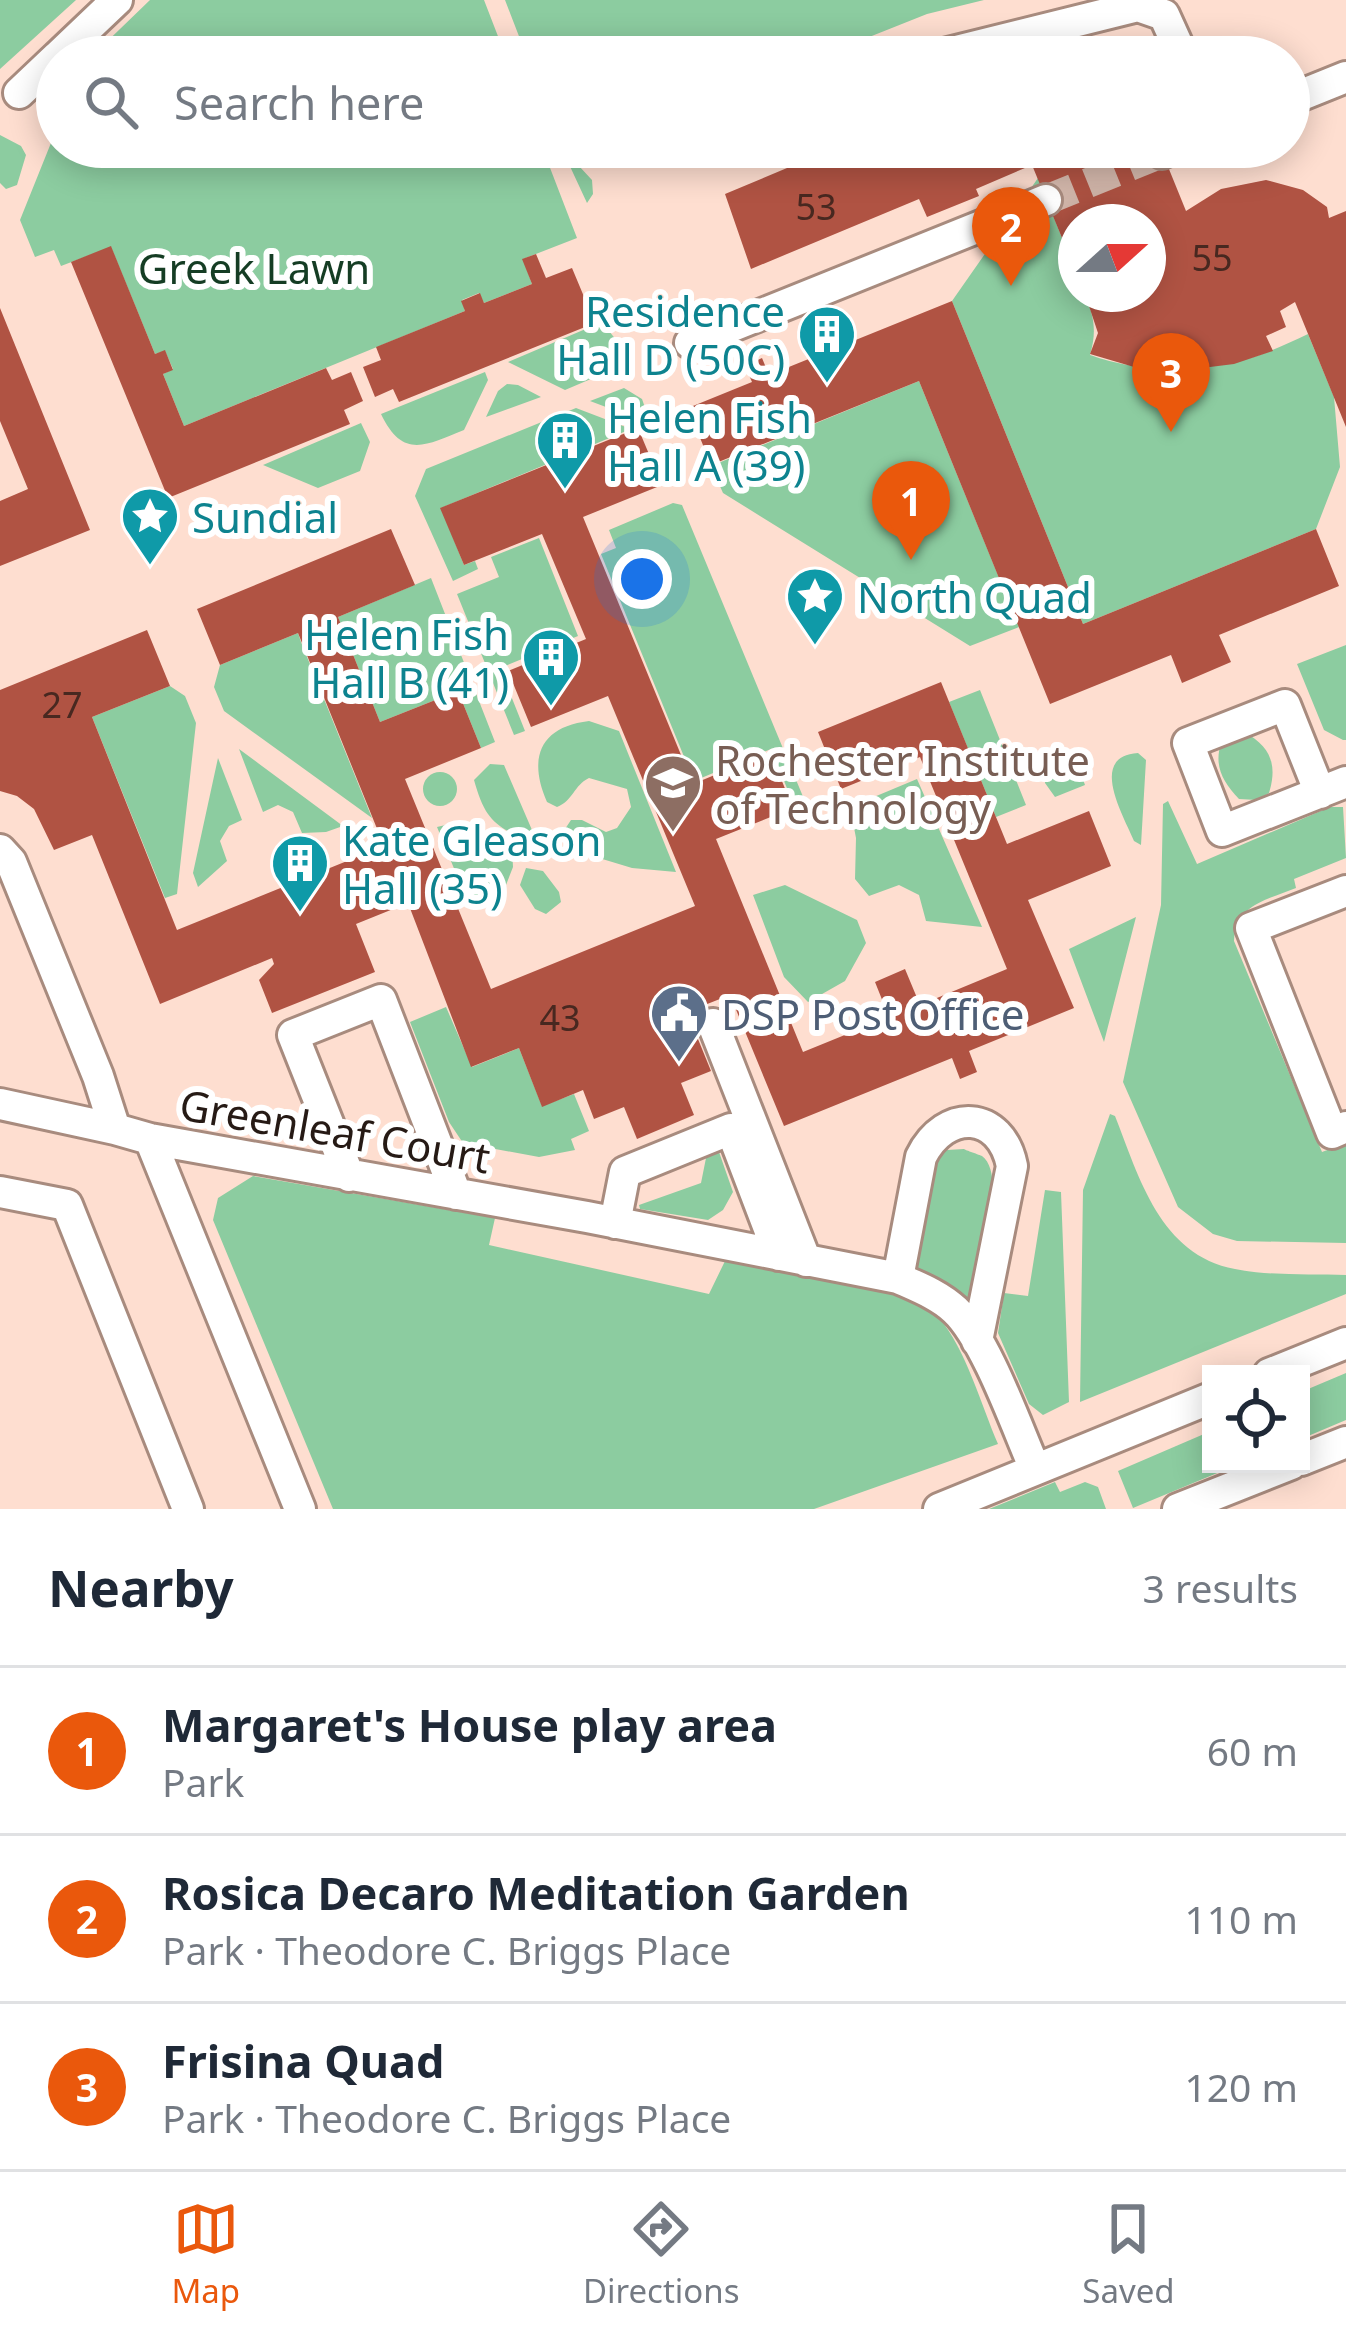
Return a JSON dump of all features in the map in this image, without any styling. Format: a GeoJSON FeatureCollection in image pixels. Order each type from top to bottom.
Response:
{"type":"FeatureCollection","features":[{"type":"Feature","properties":{"kind":"street"},"geometry":{"type":"LineString","coordinates":[[79,36],[117,0]]}},
{"type":"Feature","properties":{"kind":"street"},"geometry":{"type":"LineString","coordinates":[[1017,36],[1138,6],[1164,15],[1174,36]]}},
{"type":"Feature","properties":{"kind":"street"},"geometry":{"type":"LineString","coordinates":[[1310,91],[1346,76]]}},
{"type":"Feature","properties":{"kind":"street"},"geometry":{"type":"LineString","coordinates":[[19,93],[36,77]]}},
{"type":"Feature","properties":{"kind":"street"},"geometry":{"type":"LineString","coordinates":[[689,343],[1046,200]]}},
{"type":"Feature","properties":{"kind":"street"},"geometry":{"type":"LineString","coordinates":[[1285,704],[1333,787],[1222,831],[1188,743],[1285,704]]}},
{"type":"Feature","properties":{"kind":"street"},"geometry":{"type":"LineString","coordinates":[[0,850],[11,862],[115,1129]]}},
{"type":"Feature","properties":{"kind":"street"},"geometry":{"type":"LineString","coordinates":[[1346,891],[1251,928],[1332,1133],[1346,1127]]}},
{"type":"Feature","properties":{"kind":"street"},"geometry":{"type":"LineString","coordinates":[[350,1176],[292,1035],[381,1000],[456,1194]]}},
{"type":"Feature","properties":{"kind":"street"},"geometry":{"type":"LineString","coordinates":[[713,1024],[793,1258]]}},
{"type":"Feature","properties":{"kind":"street"},"geometry":{"type":"LineString","coordinates":[[0,1104],[150,1139]]}},
{"type":"Feature","properties":{"kind":"street"},"geometry":{"type":"LineString","coordinates":[[898,1278],[927,1145],[949,1126],[975,1124],[998,1131],[1012,1166],[976,1341]]}},
{"type":"Feature","properties":{"kind":"street"},"geometry":{"type":"LineString","coordinates":[[615,1222],[625,1172],[731,1129],[793,1258]]}},
{"type":"Feature","properties":{"kind":"street","name":"Greenleaf Court"},"geometry":{"type":"LineString","coordinates":[[150,1139],[898,1278],[936,1295],[958,1313],[976,1341],[1035,1469]]}},
{"type":"Feature","properties":{"kind":"street","name":"Greenleaf Court"},"geometry":{"type":"LineString","coordinates":[[150,1139],[300,1509]]}},
{"type":"Feature","properties":{"kind":"street"},"geometry":{"type":"LineString","coordinates":[[0,1192],[67,1205],[188,1509]]}},
{"type":"Feature","properties":{"kind":"street"},"geometry":{"type":"LineString","coordinates":[[1291,1365],[1346,1343]]}},
{"type":"Feature","properties":{"kind":"street"},"geometry":{"type":"LineString","coordinates":[[939,1509],[1202,1402]]}},
{"type":"Feature","properties":{"kind":"street"},"geometry":{"type":"LineString","coordinates":[[1310,1456],[1346,1442]]}},
{"type":"Feature","properties":{"kind":"street"},"geometry":{"type":"LineString","coordinates":[[1178,1509],[1268,1473]]}},
{"type":"Feature","properties":{"kind":"green space"},"geometry":{"type":"Polygon","coordinates":[[[0,0],[76,0],[36,36],[0,69],[0,0]]]}},
{"type":"Feature","properties":{"kind":"green space"},"geometry":{"type":"Polygon","coordinates":[[[150,0],[484,0],[498,36],[113,36],[150,0]]]}},
{"type":"Feature","properties":{"kind":"green space"},"geometry":{"type":"Polygon","coordinates":[[[505,0],[984,0],[927,14],[872,36],[519,36],[505,0]]]}},
{"type":"Feature","properties":{"kind":"green space"},"geometry":{"type":"Polygon","coordinates":[[[0,135],[21,146],[26,155],[17,185],[6,189],[0,183],[0,135]]]}},
{"type":"Feature","properties":{"kind":"green space","name":"Greek Lawn"},"geometry":{"type":"Polygon","coordinates":[[[41,168],[550,168],[577,238],[523,259],[532,284],[484,303],[479,293],[462,300],[465,311],[184,426],[163,374],[173,369],[165,351],[155,354],[111,247],[61,266],[54,250],[35,257],[20,220],[41,168]]]}},
{"type":"Feature","properties":{"kind":"green space"},"geometry":{"type":"Polygon","coordinates":[[[571,168],[581,168],[592,180],[593,194],[587,203],[571,168]]]}},
{"type":"Feature","properties":{"kind":"green space"},"geometry":{"type":"Polygon","coordinates":[[[1038,178],[1058,228],[1058,312],[1091,312],[1090,355],[1155,368],[1189,361],[1220,364],[1265,353],[1308,334],[1334,397],[1340,467],[1316,529],[1083,624],[952,301],[1038,178]]]}},
{"type":"Feature","properties":{"kind":"green space"},"geometry":{"type":"Polygon","coordinates":[[[595,325],[617,341],[605,373],[565,390],[508,362],[595,325]]]}},
{"type":"Feature","properties":{"kind":"green space"},"geometry":{"type":"Polygon","coordinates":[[[485,372],[488,380],[464,430],[450,436],[427,444],[407,443],[389,429],[381,414],[485,372]]]}},
{"type":"Feature","properties":{"kind":"green space"},"geometry":{"type":"Polygon","coordinates":[[[919,381],[1019,627],[970,646],[723,493],[711,466],[919,381]]]}},
{"type":"Feature","properties":{"kind":"green space"},"geometry":{"type":"Polygon","coordinates":[[[507,384],[541,397],[486,417],[498,391],[507,384]]]}},
{"type":"Feature","properties":{"kind":"green space"},"geometry":{"type":"Polygon","coordinates":[[[624,388],[642,399],[649,419],[643,421],[590,401],[624,388]]]}},
{"type":"Feature","properties":{"kind":"green space"},"geometry":{"type":"Polygon","coordinates":[[[576,408],[631,429],[441,508],[464,565],[475,561],[478,569],[453,581],[415,496],[426,469],[576,408]]]}},
{"type":"Feature","properties":{"kind":"green space"},"geometry":{"type":"Polygon","coordinates":[[[361,423],[370,442],[360,471],[318,488],[263,465],[361,423]]]}},
{"type":"Feature","properties":{"kind":"green space"},"geometry":{"type":"Polygon","coordinates":[[[673,503],[682,505],[804,799],[793,803],[771,749],[694,781],[601,554],[616,548],[609,530],[673,503]]]}},
{"type":"Feature","properties":{"kind":"green space"},"geometry":{"type":"Polygon","coordinates":[[[539,538],[578,636],[500,668],[525,731],[514,735],[457,594],[499,577],[491,557],[539,538]]]}},
{"type":"Feature","properties":{"kind":"green space"},"geometry":{"type":"Polygon","coordinates":[[[431,578],[495,742],[481,748],[458,691],[380,722],[338,617],[431,578]]]}},
{"type":"Feature","properties":{"kind":"green space"},"geometry":{"type":"Polygon","coordinates":[[[298,633],[372,818],[224,711],[214,687],[220,665],[298,633]]]}},
{"type":"Feature","properties":{"kind":"green space"},"geometry":{"type":"Polygon","coordinates":[[[1346,645],[1343,740],[1324,730],[1297,664],[1346,645]]]}},
{"type":"Feature","properties":{"kind":"green space"},"geometry":{"type":"Polygon","coordinates":[[[170,686],[185,696],[196,723],[177,894],[165,898],[92,717],[170,686]]]}},
{"type":"Feature","properties":{"kind":"green space"},"geometry":{"type":"Polygon","coordinates":[[[980,690],[1026,805],[996,817],[949,702],[980,690]]]}},
{"type":"Feature","properties":{"kind":"green space"},"geometry":{"type":"Polygon","coordinates":[[[589,721],[619,731],[676,872],[632,868],[566,848],[561,835],[571,820],[606,832],[617,828],[631,807],[627,789],[589,778],[557,807],[547,802],[539,772],[542,748],[559,730],[589,721]]]}},
{"type":"Feature","properties":{"kind":"green space"},"geometry":{"type":"Polygon","coordinates":[[[1244,732],[1266,750],[1272,765],[1269,793],[1257,800],[1239,799],[1219,765],[1222,740],[1244,732]]]}},
{"type":"Feature","properties":{"kind":"green space"},"geometry":{"type":"Polygon","coordinates":[[[239,749],[343,826],[302,833],[293,812],[278,805],[263,812],[239,749]]]}},
{"type":"Feature","properties":{"kind":"green space"},"geometry":{"type":"Polygon","coordinates":[[[1138,753],[1146,760],[1141,845],[1134,841],[1123,817],[1112,775],[1123,757],[1138,753]]]}},
{"type":"Feature","properties":{"kind":"green space"},"geometry":{"type":"Polygon","coordinates":[[[218,758],[242,820],[229,826],[220,841],[227,861],[198,887],[193,873],[218,758]]]}},
{"type":"Feature","properties":{"kind":"green space"},"geometry":{"type":"Polygon","coordinates":[[[1076,760],[1085,785],[1055,797],[1045,783],[1045,771],[1076,760]]]}},
{"type":"Feature","properties":{"kind":"green space"},"geometry":{"type":"Polygon","coordinates":[[[490,764],[504,765],[535,837],[530,842],[499,826],[482,804],[474,780],[490,764]]]}},
{"type":"Feature","properties":{"kind":"green space"},"geometry":{"type":"Polygon","coordinates":[[[440,772],[452,777],[457,789],[452,801],[440,806],[428,801],[423,789],[428,777],[440,772]]]}},
{"type":"Feature","properties":{"kind":"green space"},"geometry":{"type":"Polygon","coordinates":[[[917,779],[982,927],[926,921],[919,895],[899,885],[869,896],[855,879],[856,838],[850,807],[917,779]]]}},
{"type":"Feature","properties":{"kind":"green space"},"geometry":{"type":"Polygon","coordinates":[[[1168,801],[1197,864],[1330,807],[1343,807],[1346,858],[1294,879],[1296,888],[1255,905],[1240,919],[1234,941],[1322,1152],[1346,1143],[1346,1243],[1237,1241],[1213,1234],[1178,1207],[1123,1082],[1161,905],[1163,804],[1168,801]]]}},
{"type":"Feature","properties":{"kind":"green space"},"geometry":{"type":"Polygon","coordinates":[[[454,823],[512,849],[513,867],[506,885],[469,905],[437,827],[454,823]]]}},
{"type":"Feature","properties":{"kind":"green space"},"geometry":{"type":"Polygon","coordinates":[[[526,868],[543,871],[559,892],[561,902],[546,914],[535,909],[520,885],[526,868]]]}},
{"type":"Feature","properties":{"kind":"green space"},"geometry":{"type":"Polygon","coordinates":[[[785,885],[857,920],[866,943],[845,981],[808,1002],[784,977],[753,895],[785,885]]]}},
{"type":"Feature","properties":{"kind":"green space"},"geometry":{"type":"Polygon","coordinates":[[[1136,917],[1104,1042],[1069,949],[1136,917]]]}},
{"type":"Feature","properties":{"kind":"green space"},"geometry":{"type":"Polygon","coordinates":[[[446,1007],[472,1067],[519,1048],[542,1106],[574,1094],[589,1131],[571,1139],[575,1150],[539,1157],[463,1143],[449,1122],[410,1022],[446,1007]]]}},
{"type":"Feature","properties":{"kind":"green space"},"geometry":{"type":"Polygon","coordinates":[[[1110,1114],[1115,1116],[1156,1210],[1188,1248],[1235,1269],[1346,1275],[1346,1294],[1080,1402],[1083,1190],[1110,1114]]]}},
{"type":"Feature","properties":{"kind":"green space"},"geometry":{"type":"Polygon","coordinates":[[[964,1149],[982,1156],[993,1182],[986,1243],[969,1300],[912,1268],[932,1163],[947,1150],[964,1149]]]}},
{"type":"Feature","properties":{"kind":"green space"},"geometry":{"type":"Polygon","coordinates":[[[719,1152],[733,1192],[723,1210],[708,1220],[640,1209],[639,1205],[701,1183],[707,1153],[719,1152]]]}},
{"type":"Feature","properties":{"kind":"green space"},"geometry":{"type":"Polygon","coordinates":[[[253,1176],[495,1218],[489,1245],[709,1294],[725,1261],[899,1297],[923,1306],[948,1330],[998,1444],[814,1509],[333,1509],[213,1220],[218,1198],[253,1176]]]}},
{"type":"Feature","properties":{"kind":"green space"},"geometry":{"type":"Polygon","coordinates":[[[1045,1190],[1061,1192],[1069,1402],[1043,1415],[1029,1404],[998,1333],[1004,1293],[1028,1296],[1045,1190]]]}},
{"type":"Feature","properties":{"kind":"green space"},"geometry":{"type":"Polygon","coordinates":[[[1346,1373],[1346,1420],[1310,1435],[1310,1388],[1346,1373]]]}},
{"type":"Feature","properties":{"kind":"green space"},"geometry":{"type":"Polygon","coordinates":[[[1202,1435],[1202,1473],[1217,1473],[1133,1508],[1118,1471],[1202,1435]]]}},
{"type":"Feature","properties":{"kind":"green space"},"geometry":{"type":"Polygon","coordinates":[[[1055,1482],[1060,1492],[1085,1482],[1098,1487],[1106,1509],[989,1509],[1055,1482]]]}},
{"type":"Feature","properties":{"kind":"building"},"geometry":{"type":"Polygon","coordinates":[[[787,168],[1025,168],[976,189],[979,196],[927,217],[919,199],[751,269],[725,194],[787,168]]]}},
{"type":"Feature","properties":{"kind":"building"},"geometry":{"type":"Polygon","coordinates":[[[1033,168],[1169,168],[1186,211],[1221,189],[1266,180],[1303,190],[1327,207],[1329,218],[1346,211],[1346,427],[1295,302],[1280,311],[1286,327],[1266,336],[1273,351],[1234,364],[1194,369],[1134,367],[1090,354],[1098,333],[1091,312],[1166,312],[1166,204],[1058,204],[1058,228],[1033,168]]]}},
{"type":"Feature","properties":{"kind":"building"},"geometry":{"type":"Polygon","coordinates":[[[111,246],[155,354],[165,350],[173,370],[163,374],[184,426],[326,368],[332,380],[351,372],[363,401],[344,410],[350,424],[168,498],[71,262],[111,246]]]}},
{"type":"Feature","properties":{"kind":"building"},"geometry":{"type":"Polygon","coordinates":[[[536,254],[546,278],[572,268],[595,323],[399,402],[393,389],[375,397],[363,367],[381,360],[376,347],[465,311],[461,301],[480,293],[484,303],[532,284],[522,259],[536,254]]]}},
{"type":"Feature","properties":{"kind":"building"},"geometry":{"type":"Polygon","coordinates":[[[952,301],[1083,624],[1316,529],[1339,586],[1219,635],[1231,662],[1182,683],[1171,655],[1050,704],[919,381],[711,465],[688,408],[752,382],[745,366],[762,358],[769,375],[952,301]]]}},
{"type":"Feature","properties":{"kind":"building"},"geometry":{"type":"Polygon","coordinates":[[[0,308],[90,530],[0,566],[0,501],[28,489],[0,421],[0,308]]]}},
{"type":"Feature","properties":{"kind":"building"},"geometry":{"type":"Polygon","coordinates":[[[638,428],[662,485],[583,517],[693,784],[770,752],[793,808],[716,839],[803,1052],[889,1017],[875,982],[905,969],[920,1005],[1007,969],[920,757],[841,789],[818,732],[941,682],[1007,844],[1089,811],[1111,866],[1028,900],[1074,1008],[969,1051],[977,1072],[960,1079],[952,1058],[784,1126],[730,995],[687,1012],[711,1071],[681,1083],[694,1115],[637,1139],[624,1107],[594,1119],[583,1090],[542,1107],[519,1048],[471,1067],[408,903],[356,924],[375,972],[272,1013],[259,980],[274,964],[272,958],[160,1004],[92,835],[54,850],[34,809],[0,791],[0,690],[147,630],[170,686],[92,717],[177,930],[384,846],[298,633],[220,665],[197,609],[391,529],[415,585],[338,617],[380,722],[458,691],[481,748],[405,779],[491,989],[695,906],[608,696],[531,727],[508,671],[586,639],[542,534],[464,565],[440,508],[638,428]]]}},
{"type":"Feature","properties":{"kind":"building"},"geometry":{"type":"Polygon","coordinates":[[[279,1108],[282,1116],[262,1123],[259,1116],[279,1108]]]}},
{"type":"Feature","properties":{"kind":"tunnel"},"geometry":{"type":"LineString","coordinates":[[1046,200],[1125,168]]}},
{"type":"Feature","properties":{"kind":"place","name":"Rosica Decaro Meditation Garden"},"geometry":{"type":"Point","coordinates":[1011,286]}},
{"type":"Feature","properties":{"kind":"place","name":"Residence Hall D (50C)"},"geometry":{"type":"Point","coordinates":[827,385]}},
{"type":"Feature","properties":{"kind":"place","name":"Frisina Quad"},"geometry":{"type":"Point","coordinates":[1171,432]}},
{"type":"Feature","properties":{"kind":"place","name":"Helen Fish Hall A (39)"},"geometry":{"type":"Point","coordinates":[565,491]}},
{"type":"Feature","properties":{"kind":"place","name":"Margaret's House play area"},"geometry":{"type":"Point","coordinates":[911,560]}},
{"type":"Feature","properties":{"kind":"place","name":"Sundial"},"geometry":{"type":"Point","coordinates":[150,567]}},
{"type":"Feature","properties":{"kind":"place","name":"North Quad"},"geometry":{"type":"Point","coordinates":[815,647]}},
{"type":"Feature","properties":{"kind":"place","name":"Helen Fish Hall B (41)"},"geometry":{"type":"Point","coordinates":[551,708]}},
{"type":"Feature","properties":{"kind":"place","name":"Rochester Institute of Technology"},"geometry":{"type":"Point","coordinates":[673,834]}},
{"type":"Feature","properties":{"kind":"place","name":"Kate Gleason Hall (35)"},"geometry":{"type":"Point","coordinates":[300,914]}},
{"type":"Feature","properties":{"kind":"place","name":"DSP Post Office"},"geometry":{"type":"Point","coordinates":[679,1064]}}]}
